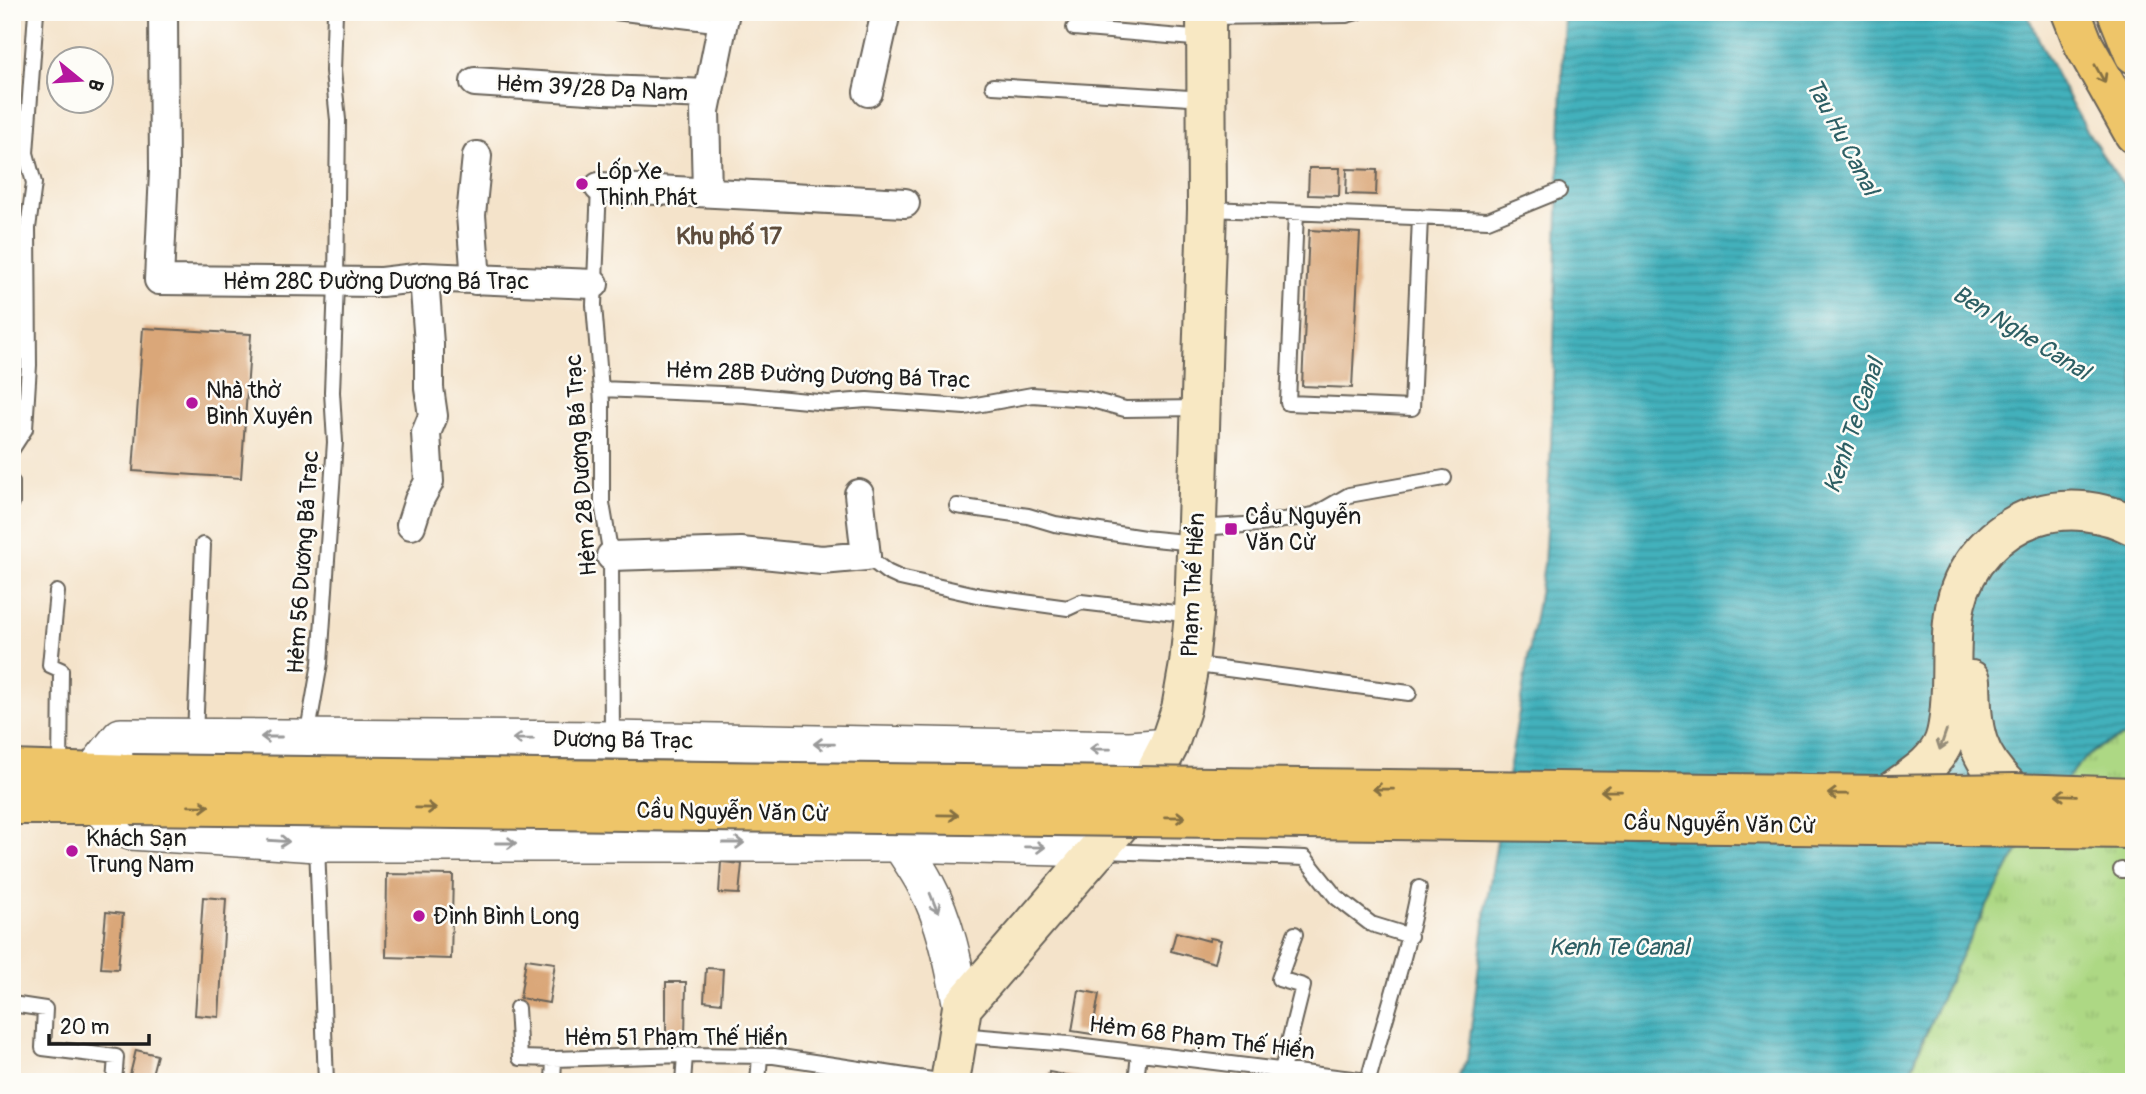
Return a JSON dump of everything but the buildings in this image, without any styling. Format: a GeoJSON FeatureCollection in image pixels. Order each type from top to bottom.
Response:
{"type":"FeatureCollection","features":[{"type":"Feature","properties":{"kind":"main road"},"geometry":{"type":"LineString","coordinates":[[2071,12],[2084,46],[2134,134]]}},
{"type":"Feature","properties":{"kind":"main road"},"geometry":{"type":"LineString","coordinates":[[2117,12],[2134,54]]}},
{"type":"Feature","properties":{"kind":"main road","name":"Phạm Thế Hiển"},"geometry":{"type":"LineString","coordinates":[[960,1021],[1138,799],[1168,747],[1181,709],[1194,615],[1208,209],[1206,23]]}},
{"type":"Feature","properties":{"kind":"main road"},"geometry":{"type":"LineString","coordinates":[[1888,795],[1936,758],[1945,740],[1956,603],[1973,565],[1989,544],[2024,520],[2061,510],[2082,511],[2124,520],[2134,526]]}},
{"type":"Feature","properties":{"kind":"main road"},"geometry":{"type":"LineString","coordinates":[[2015,793],[1988,765],[1972,726],[1971,661],[1975,606],[1985,582],[1998,562],[2036,537],[2056,531],[2079,528],[2093,530],[2134,549]]}},
{"type":"Feature","properties":{"kind":"main road"},"geometry":{"type":"LineString","coordinates":[[12,770],[103,786]]}},
{"type":"Feature","properties":{"kind":"main road"},"geometry":{"type":"LineString","coordinates":[[12,805],[103,786]]}},
{"type":"Feature","properties":{"kind":"main road","name":"Cầu Nguyễn Văn Cừ"},"geometry":{"type":"LineString","coordinates":[[103,786],[1888,795],[2015,793],[2134,797]]}},
{"type":"Feature","properties":{"kind":"main road","name":"Cầu Nguyễn Văn Cừ"},"geometry":{"type":"LineString","coordinates":[[103,786],[2134,829]]}},
{"type":"Feature","properties":{"kind":"main road"},"geometry":{"type":"LineString","coordinates":[[947,1082],[960,1021]]}},
{"type":"Feature","properties":{"kind":"street","name":"Hẻm 28C Đường Dương Bá Trạc"},"geometry":{"type":"LineString","coordinates":[[163,12],[164,172],[159,280],[336,283],[424,277],[594,284]]}},
{"type":"Feature","properties":{"kind":"street"},"geometry":{"type":"LineString","coordinates":[[868,92],[886,12]]}},
{"type":"Feature","properties":{"kind":"street"},"geometry":{"type":"LineString","coordinates":[[707,192],[705,111],[724,19]]}},
{"type":"Feature","properties":{"kind":"street","name":"Hẻm 39/28 Dạ Nam"},"geometry":{"type":"LineString","coordinates":[[475,82],[709,94]]}},
{"type":"Feature","properties":{"kind":"street"},"geometry":{"type":"LineString","coordinates":[[476,280],[471,215],[477,156]]}},
{"type":"Feature","properties":{"kind":"street"},"geometry":{"type":"LineString","coordinates":[[599,187],[905,204]]}},
{"type":"Feature","properties":{"kind":"street"},"geometry":{"type":"LineString","coordinates":[[411,525],[419,500],[429,482],[426,433],[433,416],[429,388],[424,277]]}},
{"type":"Feature","properties":{"kind":"street"},"geometry":{"type":"LineString","coordinates":[[611,556],[741,552],[822,560],[866,556],[859,494]]}},
{"type":"Feature","properties":{"kind":"street","name":"Dương Bá Trạc"},"geometry":{"type":"LineString","coordinates":[[103,786],[121,737],[612,740],[1130,750],[1168,747]]}},
{"type":"Feature","properties":{"kind":"street"},"geometry":{"type":"LineString","coordinates":[[876,745],[895,778],[895,799],[884,831],[885,843],[927,886],[953,961],[960,1021]]}},
{"type":"Feature","properties":{"kind":"street"},"geometry":{"type":"LineString","coordinates":[[103,786],[130,831],[317,843],[885,843],[1059,847],[1098,851]]}},
{"type":"Feature","properties":{"kind":"lane"},"geometry":{"type":"LineString","coordinates":[[12,449],[25,429],[29,365],[28,228],[34,183],[26,153],[36,12]]}},
{"type":"Feature","properties":{"kind":"lane","name":"Hẻm 56 Dương Bá Trạc"},"geometry":{"type":"LineString","coordinates":[[307,737],[320,663],[335,442],[332,392],[338,120],[333,71],[335,12]]}},
{"type":"Feature","properties":{"kind":"lane"},"geometry":{"type":"LineString","coordinates":[[615,12],[724,19]]}},
{"type":"Feature","properties":{"kind":"lane"},"geometry":{"type":"LineString","coordinates":[[1074,29],[1346,15],[1357,12]]}},
{"type":"Feature","properties":{"kind":"lane"},"geometry":{"type":"LineString","coordinates":[[993,86],[1208,99]]}},
{"type":"Feature","properties":{"kind":"lane","name":"Hẻm 28 Dương Bá Trạc"},"geometry":{"type":"LineString","coordinates":[[599,187],[594,284],[601,389],[603,503],[611,556],[612,740]]}},
{"type":"Feature","properties":{"kind":"lane"},"geometry":{"type":"LineString","coordinates":[[1208,209],[1488,220],[1559,191]]}},
{"type":"Feature","properties":{"kind":"lane"},"geometry":{"type":"LineString","coordinates":[[1296,213],[1288,403],[1412,408],[1420,217]]}},
{"type":"Feature","properties":{"kind":"lane","name":"Hẻm 28B Đường Dương Bá Trạc"},"geometry":{"type":"LineString","coordinates":[[601,389],[745,395],[828,403],[867,400],[965,407],[1032,395],[1088,399],[1125,409],[1200,408]]}},
{"type":"Feature","properties":{"kind":"lane"},"geometry":{"type":"LineString","coordinates":[[957,506],[1028,516],[1055,524],[1143,538],[1196,536],[1314,515],[1349,495],[1444,478]]}},
{"type":"Feature","properties":{"kind":"lane"},"geometry":{"type":"LineString","coordinates":[[12,482],[12,503]]}},
{"type":"Feature","properties":{"kind":"lane"},"geometry":{"type":"LineString","coordinates":[[195,737],[203,545]]}},
{"type":"Feature","properties":{"kind":"lane"},"geometry":{"type":"LineString","coordinates":[[866,556],[900,578],[981,596],[1068,608],[1081,602],[1194,615]]}},
{"type":"Feature","properties":{"kind":"lane"},"geometry":{"type":"LineString","coordinates":[[57,592],[50,665],[61,670],[103,786]]}},
{"type":"Feature","properties":{"kind":"lane"},"geometry":{"type":"LineString","coordinates":[[1189,664],[1409,693]]}},
{"type":"Feature","properties":{"kind":"lane"},"geometry":{"type":"LineString","coordinates":[[317,843],[326,1082]]}},
{"type":"Feature","properties":{"kind":"lane"},"geometry":{"type":"LineString","coordinates":[[1098,851],[1305,858],[1336,897],[1371,924],[1410,936]]}},
{"type":"Feature","properties":{"kind":"lane","name":"Hẻm 68 Phạm Thế Hiển"},"geometry":{"type":"LineString","coordinates":[[960,1021],[1068,1044],[1280,1076],[1368,1081],[1385,1014],[1410,936],[1419,888]]}},
{"type":"Feature","properties":{"kind":"lane"},"geometry":{"type":"LineString","coordinates":[[1280,1076],[1304,986],[1279,979],[1295,934]]}},
{"type":"Feature","properties":{"kind":"lane"},"geometry":{"type":"LineString","coordinates":[[12,1004],[45,1009],[43,1048],[116,1057],[114,1082]]}},
{"type":"Feature","properties":{"kind":"lane"},"geometry":{"type":"LineString","coordinates":[[517,1009],[520,1058],[554,1059]]}},
{"type":"Feature","properties":{"kind":"lane"},"geometry":{"type":"LineString","coordinates":[[1136,1082],[1139,1053]]}},
{"type":"Feature","properties":{"kind":"lane"},"geometry":{"type":"LineString","coordinates":[[682,1082],[685,1055]]}},
{"type":"Feature","properties":{"kind":"lane","name":"Hẻm 51 Phạm Thế Hiển"},"geometry":{"type":"LineString","coordinates":[[553,1082],[554,1059],[685,1055],[774,1056],[947,1082]]}},
{"type":"Feature","properties":{"kind":"lane"},"geometry":{"type":"LineString","coordinates":[[758,1082],[760,1056]]}},
{"type":"Feature","properties":{"kind":"green space"},"geometry":{"type":"Polygon","coordinates":[[[2134,733],[2134,1082],[1907,1082],[1965,947],[2043,810],[2075,769],[2092,753],[2109,742],[2134,733]]]}},
{"type":"Feature","properties":{"kind":"water"},"geometry":{"type":"Polygon","coordinates":[[[1564,12],[2026,12],[2074,108],[2102,154],[2134,198],[2134,733],[2109,742],[2092,753],[2075,769],[2043,810],[1965,947],[1906,1082],[1457,1082],[1467,1060],[1487,900],[1544,564],[1551,444],[1564,12]]]}},
{"type":"Feature","properties":{"kind":"place","name":"Lốp Xe Thịnh Phát"},"geometry":{"type":"Point","coordinates":[582,184]}},
{"type":"Feature","properties":{"kind":"place","name":"Nhà thờ Bình Xuyên"},"geometry":{"type":"Point","coordinates":[192,403]}},
{"type":"Feature","properties":{"kind":"place","name":"Cầu Nguyễn Văn Cừ"},"geometry":{"type":"Point","coordinates":[1231,529]}},
{"type":"Feature","properties":{"kind":"place","name":"Khách Sạn Trung Nam"},"geometry":{"type":"Point","coordinates":[72,851]}},
{"type":"Feature","properties":{"kind":"place","name":"Đình Bình Long"},"geometry":{"type":"Point","coordinates":[419,916]}},
{"type":"Feature","properties":{"kind":"district","name":"Khu phố 17"},"geometry":{"type":"Point","coordinates":[729,236]}},
{"type":"Feature","properties":{"kind":"water label","name":"Tau Hu Canal"},"geometry":{"type":"Point","coordinates":[1842,137]}},
{"type":"Feature","properties":{"kind":"water label","name":"Ben Nghe Canal"},"geometry":{"type":"Point","coordinates":[2021,333]}},
{"type":"Feature","properties":{"kind":"water label","name":"Kenh Te Canal"},"geometry":{"type":"Point","coordinates":[1854,426]}},
{"type":"Feature","properties":{"kind":"water label","name":"Kenh Te Canal"},"geometry":{"type":"Point","coordinates":[1619,947]}}]}
